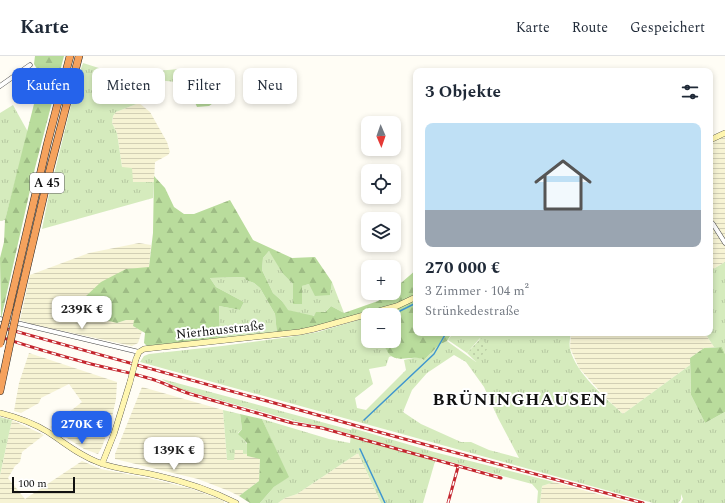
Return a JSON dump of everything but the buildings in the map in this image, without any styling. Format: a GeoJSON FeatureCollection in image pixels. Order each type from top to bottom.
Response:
{"type":"FeatureCollection","features":[{"type":"Feature","properties":{"kind":"highway","name":"A 45"},"geometry":{"type":"LineString","coordinates":[[0,344],[44,157],[70,56]]}},
{"type":"Feature","properties":{"kind":"highway","name":"A 45"},"geometry":{"type":"LineString","coordinates":[[0,391],[17,310],[50,169],[79,56]]}},
{"type":"Feature","properties":{"kind":"main road"},"geometry":{"type":"LineString","coordinates":[[713,139],[725,133]]}},
{"type":"Feature","properties":{"kind":"main road","name":"Nierhausstraße"},"geometry":{"type":"LineString","coordinates":[[139,352],[150,348],[258,338],[314,330],[397,306],[413,298]]}},
{"type":"Feature","properties":{"kind":"main road"},"geometry":{"type":"LineString","coordinates":[[102,464],[114,434],[139,352]]}},
{"type":"Feature","properties":{"kind":"main road"},"geometry":{"type":"LineString","coordinates":[[0,412],[25,421],[46,431],[80,454],[102,464],[193,485],[236,503]]}},
{"type":"Feature","properties":{"kind":"street"},"geometry":{"type":"LineString","coordinates":[[0,86],[30,65]]}},
{"type":"Feature","properties":{"kind":"street"},"geometry":{"type":"LineString","coordinates":[[713,225],[725,243]]}},
{"type":"Feature","properties":{"kind":"street"},"geometry":{"type":"LineString","coordinates":[[0,319],[139,352]]}},
{"type":"Feature","properties":{"kind":"shaded area"},"geometry":{"type":"Polygon","coordinates":[[[140,104],[150,112],[167,142],[170,152],[168,155],[155,162],[154,182],[133,182],[122,167],[117,133],[112,123],[113,116],[116,112],[140,104]]]}},
{"type":"Feature","properties":{"kind":"shaded area"},"geometry":{"type":"Polygon","coordinates":[[[725,130],[725,262],[713,269],[713,136],[725,130]]]}},
{"type":"Feature","properties":{"kind":"shaded area"},"geometry":{"type":"Polygon","coordinates":[[[139,243],[151,245],[149,268],[126,269],[100,313],[117,323],[126,320],[135,320],[133,326],[142,331],[138,343],[132,346],[31,324],[20,320],[30,275],[89,253],[139,243]]]}},
{"type":"Feature","properties":{"kind":"shaded area"},"geometry":{"type":"Polygon","coordinates":[[[571,336],[707,336],[714,347],[704,348],[690,358],[690,365],[623,414],[605,397],[579,368],[570,348],[571,336]]]}},
{"type":"Feature","properties":{"kind":"shaded area"},"geometry":{"type":"Polygon","coordinates":[[[29,353],[117,382],[116,399],[111,422],[98,454],[84,449],[50,427],[82,402],[69,384],[41,398],[39,403],[21,413],[14,411],[19,383],[29,353]]]}},
{"type":"Feature","properties":{"kind":"shaded area"},"geometry":{"type":"Polygon","coordinates":[[[142,387],[223,410],[227,460],[235,450],[243,450],[243,454],[247,454],[247,456],[260,458],[259,481],[239,496],[198,479],[115,459],[115,454],[142,387]]]}},
{"type":"Feature","properties":{"kind":"shaded area"},"geometry":{"type":"Polygon","coordinates":[[[12,420],[44,435],[22,452],[20,462],[15,466],[8,478],[25,499],[82,461],[101,469],[157,480],[192,489],[224,501],[224,503],[0,503],[0,475],[12,420]]]}},
{"type":"Feature","properties":{"kind":"shaded area"},"geometry":{"type":"Polygon","coordinates":[[[358,453],[381,503],[278,503],[285,498],[297,494],[358,453]]]}},
{"type":"Feature","properties":{"kind":"shaded area"},"geometry":{"type":"Polygon","coordinates":[[[554,482],[630,503],[540,503],[542,486],[554,482]]]}},
{"type":"Feature","properties":{"kind":"green space"},"geometry":{"type":"Polygon","coordinates":[[[35,56],[64,56],[61,68],[36,68],[34,64],[35,56]]]}},
{"type":"Feature","properties":{"kind":"green space"},"geometry":{"type":"Polygon","coordinates":[[[83,63],[99,68],[92,68],[92,104],[136,104],[116,112],[113,116],[112,123],[117,133],[122,167],[132,168],[133,182],[154,182],[153,198],[42,229],[71,104],[84,104],[84,68],[81,68],[83,63]]]}},
{"type":"Feature","properties":{"kind":"green space"},"geometry":{"type":"Polygon","coordinates":[[[165,70],[173,70],[173,82],[165,81],[165,70]]]}},
{"type":"Feature","properties":{"kind":"green space"},"geometry":{"type":"Polygon","coordinates":[[[34,104],[52,104],[35,168],[1,319],[0,258],[4,242],[5,220],[34,104]]]}},
{"type":"Feature","properties":{"kind":"green space"},"geometry":{"type":"Polygon","coordinates":[[[196,104],[212,104],[209,106],[197,107],[196,104]]]}},
{"type":"Feature","properties":{"kind":"green space"},"geometry":{"type":"Polygon","coordinates":[[[13,105],[28,132],[5,220],[0,221],[0,113],[13,105]]]}},
{"type":"Feature","properties":{"kind":"green space"},"geometry":{"type":"Polygon","coordinates":[[[154,176],[165,188],[174,207],[184,214],[194,214],[230,200],[253,240],[292,258],[315,257],[332,282],[330,295],[315,296],[309,284],[302,286],[302,304],[293,304],[293,284],[283,274],[269,251],[263,258],[262,270],[273,293],[282,301],[288,310],[314,316],[316,312],[325,312],[331,306],[344,313],[379,300],[401,300],[401,283],[413,273],[413,336],[450,336],[447,341],[439,345],[424,360],[419,358],[401,359],[391,356],[385,348],[401,348],[401,308],[361,308],[361,314],[303,330],[277,334],[275,314],[260,288],[254,283],[246,280],[244,277],[210,278],[216,287],[244,302],[240,310],[219,306],[220,339],[147,346],[144,343],[145,333],[133,326],[134,320],[126,320],[117,323],[105,320],[100,313],[89,310],[86,296],[101,282],[126,269],[149,267],[153,233],[154,176]]]}},
{"type":"Feature","properties":{"kind":"green space"},"geometry":{"type":"Polygon","coordinates":[[[269,251],[283,274],[293,284],[293,304],[301,286],[309,284],[330,295],[332,282],[344,313],[331,306],[326,311],[315,316],[287,310],[282,301],[273,293],[262,270],[263,258],[269,251]]]}},
{"type":"Feature","properties":{"kind":"green space"},"geometry":{"type":"Polygon","coordinates":[[[725,262],[725,354],[722,347],[714,347],[707,336],[713,336],[713,269],[725,262]]]}},
{"type":"Feature","properties":{"kind":"green space"},"geometry":{"type":"Polygon","coordinates":[[[244,277],[246,280],[254,283],[260,288],[275,314],[277,334],[220,339],[219,306],[240,310],[244,302],[216,287],[210,278],[244,277]]]}},
{"type":"Feature","properties":{"kind":"green space"},"geometry":{"type":"Polygon","coordinates":[[[361,319],[361,348],[386,348],[392,356],[389,357],[386,366],[369,369],[373,384],[355,398],[357,408],[366,410],[406,370],[404,360],[418,357],[424,360],[439,345],[447,341],[476,362],[480,338],[467,353],[448,340],[451,336],[571,336],[570,349],[578,367],[600,393],[623,414],[690,365],[691,395],[705,423],[725,412],[725,503],[681,503],[683,499],[681,494],[681,499],[678,503],[653,503],[140,362],[144,356],[149,354],[222,346],[318,332],[361,319]],[[454,355],[427,373],[412,390],[403,412],[421,424],[461,442],[471,442],[489,450],[519,458],[484,387],[466,362],[454,355]]]}},
{"type":"Feature","properties":{"kind":"green space"},"geometry":{"type":"Polygon","coordinates":[[[481,338],[489,347],[476,362],[467,353],[481,338]]]}},
{"type":"Feature","properties":{"kind":"green space"},"geometry":{"type":"Polygon","coordinates":[[[722,347],[725,354],[725,412],[705,423],[691,395],[690,358],[704,348],[722,347]]]}},
{"type":"Feature","properties":{"kind":"green space"},"geometry":{"type":"Polygon","coordinates":[[[162,379],[351,430],[352,428],[434,452],[554,482],[542,486],[540,503],[537,503],[538,491],[532,484],[436,458],[423,503],[381,503],[358,453],[297,494],[285,498],[278,503],[260,503],[274,487],[288,477],[262,419],[329,439],[350,443],[351,434],[295,421],[180,389],[162,379]]]}},
{"type":"Feature","properties":{"kind":"green space"},"geometry":{"type":"Polygon","coordinates":[[[223,410],[240,414],[242,429],[238,433],[247,444],[247,454],[243,454],[243,450],[235,450],[234,460],[227,460],[223,410]]]}},
{"type":"Feature","properties":{"kind":"green space"},"geometry":{"type":"Polygon","coordinates":[[[240,414],[262,419],[289,477],[274,487],[260,503],[250,503],[239,496],[259,481],[260,459],[247,456],[247,443],[238,434],[242,429],[240,414]]]}},
{"type":"Feature","properties":{"kind":"green space"},"geometry":{"type":"Polygon","coordinates":[[[0,417],[12,420],[0,475],[0,417]]]}},
{"type":"Feature","properties":{"kind":"waterway"},"geometry":{"type":"LineString","coordinates":[[401,310],[413,304]]}},
{"type":"Feature","properties":{"kind":"waterway"},"geometry":{"type":"LineString","coordinates":[[364,420],[434,354],[444,336]]}},
{"type":"Feature","properties":{"kind":"waterway"},"geometry":{"type":"LineString","coordinates":[[360,449],[385,503]]}},
{"type":"Feature","properties":{"kind":"railway"},"geometry":{"type":"LineString","coordinates":[[0,327],[397,437],[643,503]]}},
{"type":"Feature","properties":{"kind":"railway"},"geometry":{"type":"LineString","coordinates":[[0,337],[68,358],[134,374],[188,393],[292,423],[322,428],[501,478]]}},
{"type":"Feature","properties":{"kind":"railway"},"geometry":{"type":"LineString","coordinates":[[448,503],[458,467]]}},
{"type":"Feature","properties":{"kind":"district","name":"BRÜNINGHAUSEN"},"geometry":{"type":"Point","coordinates":[520,400]}}]}
